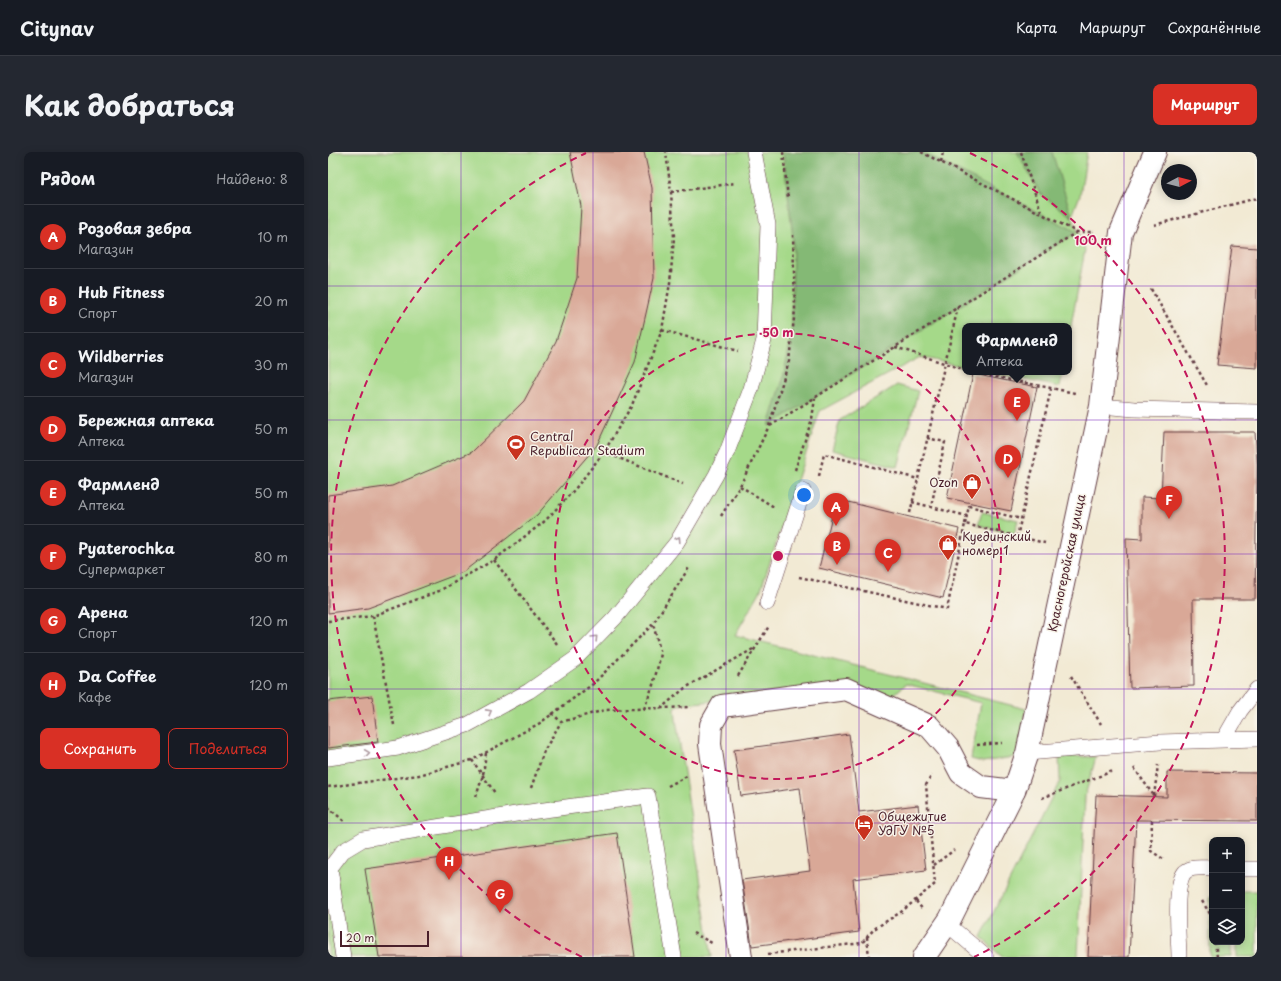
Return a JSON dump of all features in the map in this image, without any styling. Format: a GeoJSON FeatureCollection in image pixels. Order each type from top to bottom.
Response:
{"type":"FeatureCollection","features":[{"type":"Feature","properties":{"kind":"street","name":"Красногеройская улица"},"geometry":{"type":"LineString","coordinates":[[924,957],[947,924],[1014,791],[1027,753],[1101,406],[1121,232],[1155,152]]}},
{"type":"Feature","properties":{"kind":"street"},"geometry":{"type":"LineString","coordinates":[[741,957],[710,744],[711,725],[722,706],[846,688],[928,726],[948,748],[961,773],[980,787],[1014,791]]}},
{"type":"Feature","properties":{"kind":"lane"},"geometry":{"type":"LineString","coordinates":[[328,758],[398,748],[467,725],[529,691],[575,658],[615,618],[677,542],[716,475],[727,452],[751,389],[764,340],[768,225],[754,152]]}},
{"type":"Feature","properties":{"kind":"lane"},"geometry":{"type":"LineString","coordinates":[[1101,406],[1134,409],[1257,412]]}},
{"type":"Feature","properties":{"kind":"lane"},"geometry":{"type":"LineString","coordinates":[[767,603],[803,491]]}},
{"type":"Feature","properties":{"kind":"lane"},"geometry":{"type":"LineString","coordinates":[[1224,739],[1236,717],[1257,689]]}},
{"type":"Feature","properties":{"kind":"lane"},"geometry":{"type":"LineString","coordinates":[[1027,753],[1160,742],[1257,739]]}},
{"type":"Feature","properties":{"kind":"lane"},"geometry":{"type":"LineString","coordinates":[[343,957],[330,868],[343,851],[363,839],[522,813],[648,796],[674,957]]}},
{"type":"Feature","properties":{"kind":"lane"},"geometry":{"type":"LineString","coordinates":[[1179,957],[1178,887],[1185,873],[1194,868],[1209,868]]}},
{"type":"Feature","properties":{"kind":"lane"},"geometry":{"type":"LineString","coordinates":[[1245,869],[1257,869]]}},
{"type":"Feature","properties":{"kind":"lane"},"geometry":{"type":"LineString","coordinates":[[947,924],[986,957]]}},
{"type":"Feature","properties":{"kind":"path"},"geometry":{"type":"LineString","coordinates":[[328,621],[373,616],[439,591],[494,560],[545,521],[575,489],[604,452],[632,406],[662,330],[670,283],[674,237],[671,192],[666,152]]}},
{"type":"Feature","properties":{"kind":"path"},"geometry":{"type":"LineString","coordinates":[[783,152],[788,199]]}},
{"type":"Feature","properties":{"kind":"path"},"geometry":{"type":"LineString","coordinates":[[769,426],[1077,232],[921,152]]}},
{"type":"Feature","properties":{"kind":"path"},"geometry":{"type":"LineString","coordinates":[[941,162],[943,152]]}},
{"type":"Feature","properties":{"kind":"path"},"geometry":{"type":"LineString","coordinates":[[1021,152],[1042,214]]}},
{"type":"Feature","properties":{"kind":"path"},"geometry":{"type":"LineString","coordinates":[[671,192],[739,182]]}},
{"type":"Feature","properties":{"kind":"path"},"geometry":{"type":"LineString","coordinates":[[1159,223],[1257,198]]}},
{"type":"Feature","properties":{"kind":"path"},"geometry":{"type":"LineString","coordinates":[[720,519],[740,486],[769,426],[789,361],[795,310],[792,231]]}},
{"type":"Feature","properties":{"kind":"path"},"geometry":{"type":"LineString","coordinates":[[1151,289],[1221,411]]}},
{"type":"Feature","properties":{"kind":"path"},"geometry":{"type":"LineString","coordinates":[[910,513],[958,307]]}},
{"type":"Feature","properties":{"kind":"path"},"geometry":{"type":"LineString","coordinates":[[662,330],[743,352]]}},
{"type":"Feature","properties":{"kind":"path"},"geometry":{"type":"LineString","coordinates":[[894,347],[962,369]]}},
{"type":"Feature","properties":{"kind":"path"},"geometry":{"type":"LineString","coordinates":[[986,375],[1081,394]]}},
{"type":"Feature","properties":{"kind":"path"},"geometry":{"type":"LineString","coordinates":[[1017,537],[1051,389]]}},
{"type":"Feature","properties":{"kind":"path"},"geometry":{"type":"LineString","coordinates":[[792,476],[812,419],[815,398]]}},
{"type":"Feature","properties":{"kind":"path"},"geometry":{"type":"LineString","coordinates":[[927,438],[945,442],[931,507]]}},
{"type":"Feature","properties":{"kind":"path"},"geometry":{"type":"LineString","coordinates":[[604,452],[690,487]]}},
{"type":"Feature","properties":{"kind":"path"},"geometry":{"type":"LineString","coordinates":[[819,477],[824,454],[918,479]]}},
{"type":"Feature","properties":{"kind":"path"},"geometry":{"type":"LineString","coordinates":[[912,502],[967,516]]}},
{"type":"Feature","properties":{"kind":"path"},"geometry":{"type":"LineString","coordinates":[[791,575],[947,609],[969,506],[1021,519]]}},
{"type":"Feature","properties":{"kind":"path"},"geometry":{"type":"LineString","coordinates":[[965,524],[1046,543]]}},
{"type":"Feature","properties":{"kind":"path"},"geometry":{"type":"LineString","coordinates":[[494,560],[559,646]]}},
{"type":"Feature","properties":{"kind":"path"},"geometry":{"type":"LineString","coordinates":[[328,787],[419,775],[472,760],[540,723],[593,684],[653,624],[690,565]]}},
{"type":"Feature","properties":{"kind":"path"},"geometry":{"type":"LineString","coordinates":[[373,616],[395,729]]}},
{"type":"Feature","properties":{"kind":"path"},"geometry":{"type":"LineString","coordinates":[[644,709],[653,685],[661,654],[653,624]]}},
{"type":"Feature","properties":{"kind":"path"},"geometry":{"type":"LineString","coordinates":[[522,813],[544,751],[561,722],[604,710],[659,710],[722,706],[769,625]]}},
{"type":"Feature","properties":{"kind":"path"},"geometry":{"type":"LineString","coordinates":[[659,710],[685,688],[754,649]]}},
{"type":"Feature","properties":{"kind":"path"},"geometry":{"type":"LineString","coordinates":[[552,713],[561,722]]}},
{"type":"Feature","properties":{"kind":"path"},"geometry":{"type":"LineString","coordinates":[[1042,798],[1119,768]]}},
{"type":"Feature","properties":{"kind":"path"},"geometry":{"type":"LineString","coordinates":[[763,955],[862,942],[874,929],[901,912],[935,884],[926,785]]}},
{"type":"Feature","properties":{"kind":"path"},"geometry":{"type":"LineString","coordinates":[[867,936],[869,957]]}},
{"type":"Feature","properties":{"kind":"path"},"geometry":{"type":"LineString","coordinates":[[1215,945],[1217,957]]}},
{"type":"Feature","properties":{"kind":"green space"},"geometry":{"type":"Polygon","coordinates":[[[328,152],[1087,152],[1080,195],[1072,216],[1085,250],[1072,323],[962,323],[962,366],[920,357],[820,411],[760,592],[735,635],[1026,709],[1020,756],[983,762],[971,759],[981,703],[906,684],[892,696],[863,688],[823,688],[678,705],[675,709],[676,719],[712,957],[328,957],[328,152]]]}},
{"type":"Feature","properties":{"kind":"green space"},"geometry":{"type":"Polygon","coordinates":[[[783,152],[921,152],[1077,232],[769,426],[783,379],[792,331],[793,238],[783,152]]]}},
{"type":"Feature","properties":{"kind":"green space"},"geometry":{"type":"Polygon","coordinates":[[[1017,152],[1052,152],[1072,217],[1040,193],[1017,152]]]}},
{"type":"Feature","properties":{"kind":"green space"},"geometry":{"type":"Polygon","coordinates":[[[1002,375],[1062,375],[1060,387],[1002,375]]]}},
{"type":"Feature","properties":{"kind":"green space"},"geometry":{"type":"Polygon","coordinates":[[[897,385],[918,391],[898,467],[832,450],[840,420],[897,385]]]}},
{"type":"Feature","properties":{"kind":"green space"},"geometry":{"type":"Polygon","coordinates":[[[982,512],[1018,520],[1014,534],[978,525],[982,512]]]}},
{"type":"Feature","properties":{"kind":"green space"},"geometry":{"type":"Polygon","coordinates":[[[1059,756],[1096,757],[1085,796],[1078,957],[1002,957],[981,937],[1060,781],[1059,756]]]}},
{"type":"Feature","properties":{"kind":"green space"},"geometry":{"type":"Polygon","coordinates":[[[1245,891],[1257,891],[1257,957],[1237,957],[1237,945],[1245,945],[1245,891]]]}},
{"type":"Feature","properties":{"kind":"green space"},"geometry":{"type":"Polygon","coordinates":[[[1210,945],[1231,945],[1231,957],[1210,957],[1210,945]]]}},
{"type":"Feature","properties":{"kind":"building"},"geometry":{"type":"Polygon","coordinates":[[[570,152],[644,152],[652,188],[654,278],[635,362],[597,445],[537,515],[463,572],[368,608],[328,613],[328,495],[392,486],[472,452],[524,401],[556,341],[577,278],[581,206],[570,152]]]}},
{"type":"Feature","properties":{"kind":"building"},"geometry":{"type":"Polygon","coordinates":[[[1232,246],[1257,248],[1257,368],[1217,365],[1232,246]]]}},
{"type":"Feature","properties":{"kind":"building"},"geometry":{"type":"Polygon","coordinates":[[[973,375],[1037,387],[1011,511],[947,498],[973,375]]]}},
{"type":"Feature","properties":{"kind":"building"},"geometry":{"type":"Polygon","coordinates":[[[1164,432],[1255,432],[1257,464],[1255,599],[1193,599],[1194,686],[1130,688],[1126,538],[1142,539],[1142,497],[1161,498],[1164,432]]]}},
{"type":"Feature","properties":{"kind":"building"},"geometry":{"type":"Polygon","coordinates":[[[844,501],[959,529],[943,598],[819,568],[833,512],[840,514],[844,501]]]}},
{"type":"Feature","properties":{"kind":"building"},"geometry":{"type":"Polygon","coordinates":[[[372,696],[378,742],[328,748],[328,701],[372,696]]]}},
{"type":"Feature","properties":{"kind":"building","name":"Общежитие УдГУ №5"},"geometry":{"type":"Polygon","coordinates":[[[849,734],[859,812],[918,805],[926,870],[853,879],[859,932],[752,946],[742,880],[810,871],[800,788],[741,796],[734,750],[849,734]]]}},
{"type":"Feature","properties":{"kind":"building"},"geometry":{"type":"Polygon","coordinates":[[[1167,772],[1257,773],[1257,821],[1136,820],[1129,957],[1088,957],[1096,795],[1167,797],[1167,772]]]}},
{"type":"Feature","properties":{"kind":"building"},"geometry":{"type":"Polygon","coordinates":[[[617,833],[635,957],[379,957],[365,869],[617,833]]]}},
{"type":"Feature","properties":{"kind":"place","name":"Фармленд"},"geometry":{"type":"Point","coordinates":[1017,421]}},
{"type":"Feature","properties":{"kind":"place","name":"Central Republican Stadium"},"geometry":{"type":"Point","coordinates":[516,461]}},
{"type":"Feature","properties":{"kind":"place","name":"Бережная аптека"},"geometry":{"type":"Point","coordinates":[1008,478]}},
{"type":"Feature","properties":{"kind":"place","name":"Ozon"},"geometry":{"type":"Point","coordinates":[972,500]}},
{"type":"Feature","properties":{"kind":"place","name":"Pyaterochka"},"geometry":{"type":"Point","coordinates":[1169,519]}},
{"type":"Feature","properties":{"kind":"place","name":"Розовая зебра"},"geometry":{"type":"Point","coordinates":[836,526]}},
{"type":"Feature","properties":{"kind":"place","name":"Куединский номер 1"},"geometry":{"type":"Point","coordinates":[948,561]}},
{"type":"Feature","properties":{"kind":"place","name":"Hub Fitness"},"geometry":{"type":"Point","coordinates":[837,565]}},
{"type":"Feature","properties":{"kind":"place","name":"Wildberries"},"geometry":{"type":"Point","coordinates":[888,572]}},
{"type":"Feature","properties":{"kind":"place","name":"Общежитие УдГУ №5"},"geometry":{"type":"Point","coordinates":[864,841]}},
{"type":"Feature","properties":{"kind":"place","name":"Da Coffee"},"geometry":{"type":"Point","coordinates":[449,880]}},
{"type":"Feature","properties":{"kind":"place","name":"Арена"},"geometry":{"type":"Point","coordinates":[500,913]}}]}
